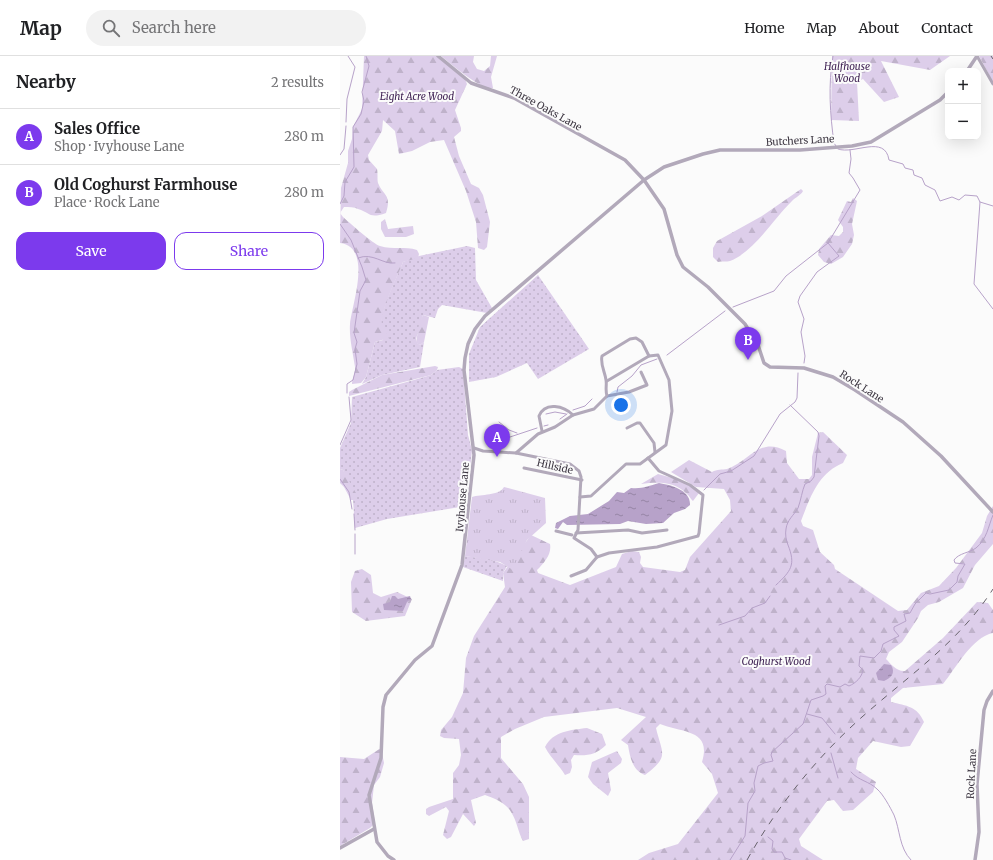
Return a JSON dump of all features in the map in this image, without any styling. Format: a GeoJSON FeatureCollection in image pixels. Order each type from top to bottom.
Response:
{"type":"FeatureCollection","features":[{"type":"Feature","properties":{"kind":"street","name":"Three Oaks Lane"},"geometry":{"type":"LineString","coordinates":[[438,56],[471,83],[514,98],[583,138],[625,160],[644,180]]}},
{"type":"Feature","properties":{"kind":"street"},"geometry":{"type":"LineString","coordinates":[[969,68],[977,56],[993,84]]}},
{"type":"Feature","properties":{"kind":"street","name":"Butchers Lane"},"geometry":{"type":"LineString","coordinates":[[644,180],[664,167],[720,150],[778,150],[852,146],[871,142],[940,100],[945,95]]}},
{"type":"Feature","properties":{"kind":"street","name":"Ivyhouse Lane"},"geometry":{"type":"LineString","coordinates":[[394,860],[381,849],[377,842],[370,795],[381,758],[385,698],[389,690],[432,646],[459,576],[465,543],[474,455],[469,423],[464,365],[468,346],[475,329],[486,316],[644,180]]}},
{"type":"Feature","properties":{"kind":"street","name":"Rock Lane"},"geometry":{"type":"LineString","coordinates":[[644,180],[664,209],[677,255],[683,267],[708,287],[745,324],[758,346],[764,363],[770,367],[804,368],[833,377],[855,390],[903,422],[941,456],[993,512]]}},
{"type":"Feature","properties":{"kind":"street"},"geometry":{"type":"LineString","coordinates":[[607,396],[605,390],[607,381],[601,360],[602,356],[630,339],[636,338],[642,342],[649,356]]}},
{"type":"Feature","properties":{"kind":"street"},"geometry":{"type":"LineString","coordinates":[[580,497],[591,496],[626,464],[640,464],[666,445],[672,415],[669,380],[661,360],[656,354],[649,356],[607,381]]}},
{"type":"Feature","properties":{"kind":"street"},"geometry":{"type":"LineString","coordinates":[[516,453],[542,432],[555,427],[573,415],[594,409],[607,396],[629,392],[647,385],[641,372]]}},
{"type":"Feature","properties":{"kind":"street"},"geometry":{"type":"LineString","coordinates":[[542,432],[538,416],[541,412],[551,406],[560,406],[568,410],[573,415]]}},
{"type":"Feature","properties":{"kind":"street"},"geometry":{"type":"LineString","coordinates":[[627,428],[640,423],[654,443],[655,452]]}},
{"type":"Feature","properties":{"kind":"street"},"geometry":{"type":"LineString","coordinates":[[474,448],[483,451],[516,453],[570,464],[579,471],[582,480],[575,539],[591,549],[597,557]]}},
{"type":"Feature","properties":{"kind":"street"},"geometry":{"type":"LineString","coordinates":[[474,455],[483,451]]}},
{"type":"Feature","properties":{"kind":"street"},"geometry":{"type":"LineString","coordinates":[[571,576],[586,570],[597,557],[609,553],[657,547],[698,536],[703,495],[690,485],[659,472],[648,458]]}},
{"type":"Feature","properties":{"kind":"street","name":"Hillside"},"geometry":{"type":"LineString","coordinates":[[524,468],[582,480]]}},
{"type":"Feature","properties":{"kind":"street"},"geometry":{"type":"LineString","coordinates":[[576,533],[628,530],[642,533],[667,530]]}},
{"type":"Feature","properties":{"kind":"street"},"geometry":{"type":"LineString","coordinates":[[556,531],[572,535]]}},
{"type":"Feature","properties":{"kind":"street","name":"Rock Lane"},"geometry":{"type":"LineString","coordinates":[[976,860],[979,832],[977,784],[984,710],[993,691]]}},
{"type":"Feature","properties":{"kind":"street"},"geometry":{"type":"LineString","coordinates":[[340,848],[374,830]]}},
{"type":"Feature","properties":{"kind":"green space","name":"Eight Acre Wood"},"geometry":{"type":"Polygon","coordinates":[[[364,56],[437,56],[465,79],[467,84],[455,110],[461,131],[454,137],[459,156],[471,184],[479,188],[483,195],[490,222],[487,247],[484,250],[478,248],[476,222],[466,191],[444,140],[430,142],[412,151],[399,154],[395,131],[383,120],[382,131],[368,155],[369,160],[377,169],[378,183],[388,202],[386,213],[380,215],[370,215],[353,207],[344,207],[341,212],[341,188],[348,163],[348,151],[352,139],[353,127],[362,109],[364,56]]]}},
{"type":"Feature","properties":{"kind":"green space"},"geometry":{"type":"Polygon","coordinates":[[[441,56],[474,56],[473,62],[477,69],[484,71],[490,66],[491,56],[497,56],[491,77],[493,88],[488,88],[474,81],[441,56]]]}},
{"type":"Feature","properties":{"kind":"green space","name":"Halfhouse Wood"},"geometry":{"type":"Polygon","coordinates":[[[832,56],[950,56],[930,70],[881,61],[899,97],[884,102],[863,79],[857,82],[859,121],[831,120],[832,56]]]}},
{"type":"Feature","properties":{"kind":"green space"},"geometry":{"type":"Polygon","coordinates":[[[979,56],[993,56],[993,82],[979,56]]]}},
{"type":"Feature","properties":{"kind":"green space"},"geometry":{"type":"Polygon","coordinates":[[[801,189],[803,191],[800,195],[785,208],[764,234],[747,250],[729,261],[718,262],[713,257],[713,248],[717,241],[762,216],[801,189]]]}},
{"type":"Feature","properties":{"kind":"green space"},"geometry":{"type":"Polygon","coordinates":[[[853,198],[857,201],[852,224],[854,235],[852,244],[843,257],[831,264],[824,262],[818,255],[819,249],[831,235],[839,236],[843,232],[843,227],[838,220],[847,201],[851,202],[853,198]]]}},
{"type":"Feature","properties":{"kind":"green space"},"geometry":{"type":"Polygon","coordinates":[[[341,214],[367,238],[380,246],[417,250],[419,254],[418,258],[403,262],[383,312],[382,326],[385,332],[390,335],[389,338],[375,342],[366,377],[361,383],[352,384],[355,369],[350,324],[358,278],[358,265],[356,255],[350,247],[340,243],[341,214]]]}},
{"type":"Feature","properties":{"kind":"green space"},"geometry":{"type":"Polygon","coordinates":[[[385,219],[388,229],[413,226],[414,234],[406,237],[385,237],[381,229],[381,222],[385,219]]]}},
{"type":"Feature","properties":{"kind":"green space"},"geometry":{"type":"Polygon","coordinates":[[[467,246],[475,248],[476,280],[492,308],[487,313],[442,305],[438,309],[435,318],[423,315],[416,339],[417,343],[420,345],[424,342],[420,367],[382,375],[362,384],[366,377],[375,342],[383,340],[381,319],[383,311],[403,262],[419,256],[467,246]]]}},
{"type":"Feature","properties":{"kind":"green space"},"geometry":{"type":"Polygon","coordinates":[[[538,275],[589,349],[538,379],[527,363],[496,377],[469,382],[469,354],[480,327],[538,275]]]}},
{"type":"Feature","properties":{"kind":"green space"},"geometry":{"type":"Polygon","coordinates":[[[423,315],[429,317],[424,342],[420,345],[416,343],[419,324],[423,315]]]}},
{"type":"Feature","properties":{"kind":"green space"},"geometry":{"type":"Polygon","coordinates":[[[435,366],[438,367],[437,370],[431,375],[349,396],[349,392],[352,390],[382,375],[435,366]]]}},
{"type":"Feature","properties":{"kind":"green space"},"geometry":{"type":"Polygon","coordinates":[[[459,367],[463,369],[468,435],[472,450],[466,506],[387,519],[355,528],[354,500],[343,470],[340,469],[340,448],[351,423],[352,397],[431,375],[437,370],[459,367]]]}},
{"type":"Feature","properties":{"kind":"green space","name":"Coghurst Wood"},"geometry":{"type":"Polygon","coordinates":[[[823,432],[847,455],[843,463],[834,467],[827,473],[816,487],[801,521],[803,526],[813,530],[820,552],[834,565],[835,569],[898,611],[907,610],[921,593],[939,586],[956,568],[982,533],[987,516],[993,506],[993,544],[975,565],[963,588],[939,602],[928,605],[921,611],[902,642],[889,652],[886,659],[897,669],[905,671],[943,638],[977,602],[988,603],[993,610],[993,633],[978,640],[971,647],[943,684],[903,688],[891,698],[891,702],[907,706],[915,710],[924,722],[910,746],[901,747],[873,741],[858,758],[856,769],[876,782],[873,792],[853,810],[843,811],[834,800],[827,801],[799,839],[801,846],[823,860],[638,860],[649,853],[678,844],[718,793],[712,774],[702,762],[704,751],[703,743],[699,738],[686,731],[660,724],[656,728],[662,749],[661,759],[653,769],[645,775],[637,770],[632,763],[628,745],[621,740],[646,717],[617,708],[544,717],[515,729],[501,737],[501,758],[523,784],[529,797],[529,839],[523,841],[513,815],[503,803],[485,795],[471,800],[476,823],[474,826],[463,814],[451,837],[447,839],[443,835],[449,811],[446,807],[429,816],[426,814],[426,809],[429,807],[453,799],[453,773],[459,765],[461,755],[459,739],[444,738],[440,736],[441,730],[452,717],[463,693],[466,658],[474,636],[505,587],[503,573],[531,535],[550,544],[549,555],[537,570],[538,573],[570,585],[616,567],[622,554],[632,551],[639,552],[641,557],[640,563],[643,567],[680,572],[685,570],[690,557],[731,511],[730,500],[724,489],[696,487],[671,472],[689,460],[712,472],[727,469],[735,466],[761,448],[768,446],[777,447],[786,451],[787,463],[799,479],[809,479],[812,475],[812,457],[818,433],[823,432]]]}},
{"type":"Feature","properties":{"kind":"green space"},"geometry":{"type":"Polygon","coordinates":[[[340,469],[343,470],[357,495],[354,500],[351,500],[340,483],[340,469]]]}},
{"type":"Feature","properties":{"kind":"green space"},"geometry":{"type":"Polygon","coordinates":[[[658,474],[683,481],[699,493],[693,501],[682,490],[666,483],[641,484],[658,474]]]}},
{"type":"Feature","properties":{"kind":"green space"},"geometry":{"type":"Polygon","coordinates":[[[504,487],[545,498],[546,523],[527,540],[513,570],[500,562],[465,556],[472,497],[498,492],[504,487]]]}},
{"type":"Feature","properties":{"kind":"green space"},"geometry":{"type":"Polygon","coordinates":[[[465,556],[492,560],[507,566],[503,573],[503,581],[463,567],[465,556]]]}},
{"type":"Feature","properties":{"kind":"green space"},"geometry":{"type":"Polygon","coordinates":[[[362,569],[371,575],[373,593],[381,597],[397,592],[412,599],[405,616],[366,621],[352,612],[351,582],[355,571],[362,569]]]}},
{"type":"Feature","properties":{"kind":"green space"},"geometry":{"type":"Polygon","coordinates":[[[587,728],[602,734],[606,745],[599,751],[591,754],[574,755],[571,760],[572,767],[570,773],[565,775],[545,747],[548,742],[558,734],[587,728]]]}},
{"type":"Feature","properties":{"kind":"green space"},"geometry":{"type":"Polygon","coordinates":[[[381,748],[384,763],[380,777],[374,785],[372,803],[375,823],[370,828],[340,846],[340,757],[364,759],[381,748]]]}},
{"type":"Feature","properties":{"kind":"green space"},"geometry":{"type":"Polygon","coordinates":[[[617,751],[622,759],[621,763],[608,773],[611,790],[608,796],[593,784],[588,777],[592,762],[617,751]]]}},
{"type":"Feature","properties":{"kind":"water"},"geometry":{"type":"Polygon","coordinates":[[[659,483],[669,485],[684,492],[690,505],[685,509],[674,513],[663,523],[646,524],[628,521],[620,524],[567,525],[563,522],[558,529],[555,528],[556,523],[570,516],[588,514],[609,501],[617,492],[624,493],[631,488],[642,488],[659,483]]]}},
{"type":"Feature","properties":{"kind":"water"},"geometry":{"type":"Polygon","coordinates":[[[392,596],[395,596],[398,599],[410,596],[411,599],[407,602],[403,611],[384,610],[383,604],[390,602],[392,596]]]}},
{"type":"Feature","properties":{"kind":"water"},"geometry":{"type":"Polygon","coordinates":[[[884,664],[891,665],[893,673],[887,680],[878,680],[876,673],[884,664]]]}},
{"type":"Feature","properties":{"kind":"waterway"},"geometry":{"type":"LineString","coordinates":[[346,122],[347,99],[355,67],[348,56]]}},
{"type":"Feature","properties":{"kind":"waterway"},"geometry":{"type":"LineString","coordinates":[[340,204],[344,196],[345,182],[354,167],[353,127],[361,114],[364,101],[362,92],[369,66],[366,56]]}},
{"type":"Feature","properties":{"kind":"waterway"},"geometry":{"type":"LineString","coordinates":[[833,56],[830,78],[830,100],[834,143],[836,146]]}},
{"type":"Feature","properties":{"kind":"waterway"},"geometry":{"type":"LineString","coordinates":[[340,155],[344,149],[346,126]]}},
{"type":"Feature","properties":{"kind":"waterway"},"geometry":{"type":"LineString","coordinates":[[838,149],[852,150],[868,147],[882,148],[886,152],[889,160],[903,164],[905,168],[913,170],[914,175],[922,178],[925,185],[935,190],[940,201],[952,197],[959,200],[965,195],[977,196],[980,202],[974,284],[993,309]]}},
{"type":"Feature","properties":{"kind":"waterway"},"geometry":{"type":"LineString","coordinates":[[733,307],[774,291],[786,276],[828,243],[860,190],[849,173],[851,159],[850,150]]}},
{"type":"Feature","properties":{"kind":"waterway"},"geometry":{"type":"LineString","coordinates":[[980,202],[993,206]]}},
{"type":"Feature","properties":{"kind":"waterway"},"geometry":{"type":"LineString","coordinates":[[340,224],[351,240],[366,280],[360,291],[354,333],[357,342],[355,349],[357,364],[353,380],[347,384],[347,393]]}},
{"type":"Feature","properties":{"kind":"waterway"},"geometry":{"type":"LineString","coordinates":[[804,363],[805,356],[801,332],[804,319],[798,302],[800,296],[817,272],[839,256],[828,243]]}},
{"type":"Feature","properties":{"kind":"waterway"},"geometry":{"type":"LineString","coordinates":[[358,258],[373,257],[386,262],[395,263]]}},
{"type":"Feature","properties":{"kind":"waterway"},"geometry":{"type":"LineString","coordinates":[[667,355],[725,311]]}},
{"type":"Feature","properties":{"kind":"waterway"},"geometry":{"type":"LineString","coordinates":[[617,392],[618,387],[632,376],[641,365],[657,359]]}},
{"type":"Feature","properties":{"kind":"waterway"},"geometry":{"type":"LineString","coordinates":[[704,490],[720,474],[731,471],[754,456],[780,414],[795,402],[797,398],[798,373]]}},
{"type":"Feature","properties":{"kind":"waterway"},"geometry":{"type":"LineString","coordinates":[[340,445],[351,420],[349,397]]}},
{"type":"Feature","properties":{"kind":"waterway"},"geometry":{"type":"LineString","coordinates":[[573,410],[585,406],[592,399]]}},
{"type":"Feature","properties":{"kind":"waterway"},"geometry":{"type":"LineString","coordinates":[[776,585],[791,567],[792,558],[786,537],[787,526],[789,520],[798,508],[805,484],[811,481],[814,477],[819,436],[818,432],[790,405]]}},
{"type":"Feature","properties":{"kind":"waterway"},"geometry":{"type":"LineString","coordinates":[[546,414],[555,412],[566,414]]}},
{"type":"Feature","properties":{"kind":"waterway"},"geometry":{"type":"LineString","coordinates":[[560,419],[567,414]]}},
{"type":"Feature","properties":{"kind":"waterway"},"geometry":{"type":"LineString","coordinates":[[499,422],[509,430],[517,433]]}},
{"type":"Feature","properties":{"kind":"waterway"},"geometry":{"type":"LineString","coordinates":[[544,426],[548,425]]}},
{"type":"Feature","properties":{"kind":"waterway"},"geometry":{"type":"LineString","coordinates":[[507,438],[537,428]]}},
{"type":"Feature","properties":{"kind":"waterway"},"geometry":{"type":"LineString","coordinates":[[340,479],[349,492],[352,509]]}},
{"type":"Feature","properties":{"kind":"waterway"},"geometry":{"type":"LineString","coordinates":[[354,514],[355,530]]}},
{"type":"Feature","properties":{"kind":"waterway"},"geometry":{"type":"LineString","coordinates":[[730,860],[745,836],[748,803],[755,791],[754,783],[758,766],[773,761],[771,755],[772,752],[803,724],[811,700],[826,694],[825,686],[827,684],[840,687],[845,684],[849,686],[856,681],[860,677],[863,670],[859,666],[860,656],[874,658],[881,651],[883,644],[899,636],[894,630],[894,627],[906,621],[904,614],[910,613],[915,604],[926,593],[930,594],[949,590],[957,582],[958,576],[965,564],[955,563],[954,560],[959,556],[973,550],[983,541],[993,515]]}},
{"type":"Feature","properties":{"kind":"waterway"},"geometry":{"type":"LineString","coordinates":[[355,534],[355,554]]}},
{"type":"Feature","properties":{"kind":"waterway"},"geometry":{"type":"LineString","coordinates":[[719,625],[745,616],[752,608],[765,603],[770,596]]}},
{"type":"Feature","properties":{"kind":"waterway"},"geometry":{"type":"LineString","coordinates":[[807,714],[822,718],[835,734]]}},
{"type":"Feature","properties":{"kind":"waterway"},"geometry":{"type":"LineString","coordinates":[[831,753],[838,778]]}},
{"type":"Feature","properties":{"kind":"waterway"},"geometry":{"type":"LineString","coordinates":[[851,772],[874,786],[884,797],[896,820],[904,850],[911,860]]}},
{"type":"Feature","properties":{"kind":"waterway"},"geometry":{"type":"LineString","coordinates":[[768,837],[773,841],[772,849],[774,852],[782,852],[785,858],[791,860]]}},
{"type":"Feature","properties":{"kind":"railway"},"geometry":{"type":"LineString","coordinates":[[747,860],[773,818],[802,779],[818,761],[852,726],[952,639],[980,607],[993,589]]}},
{"type":"Feature","properties":{"kind":"place","name":"Old Coghurst Farmhouse"},"geometry":{"type":"Point","coordinates":[748,360]}},
{"type":"Feature","properties":{"kind":"place","name":"Sales Office"},"geometry":{"type":"Point","coordinates":[497,457]}}]}
